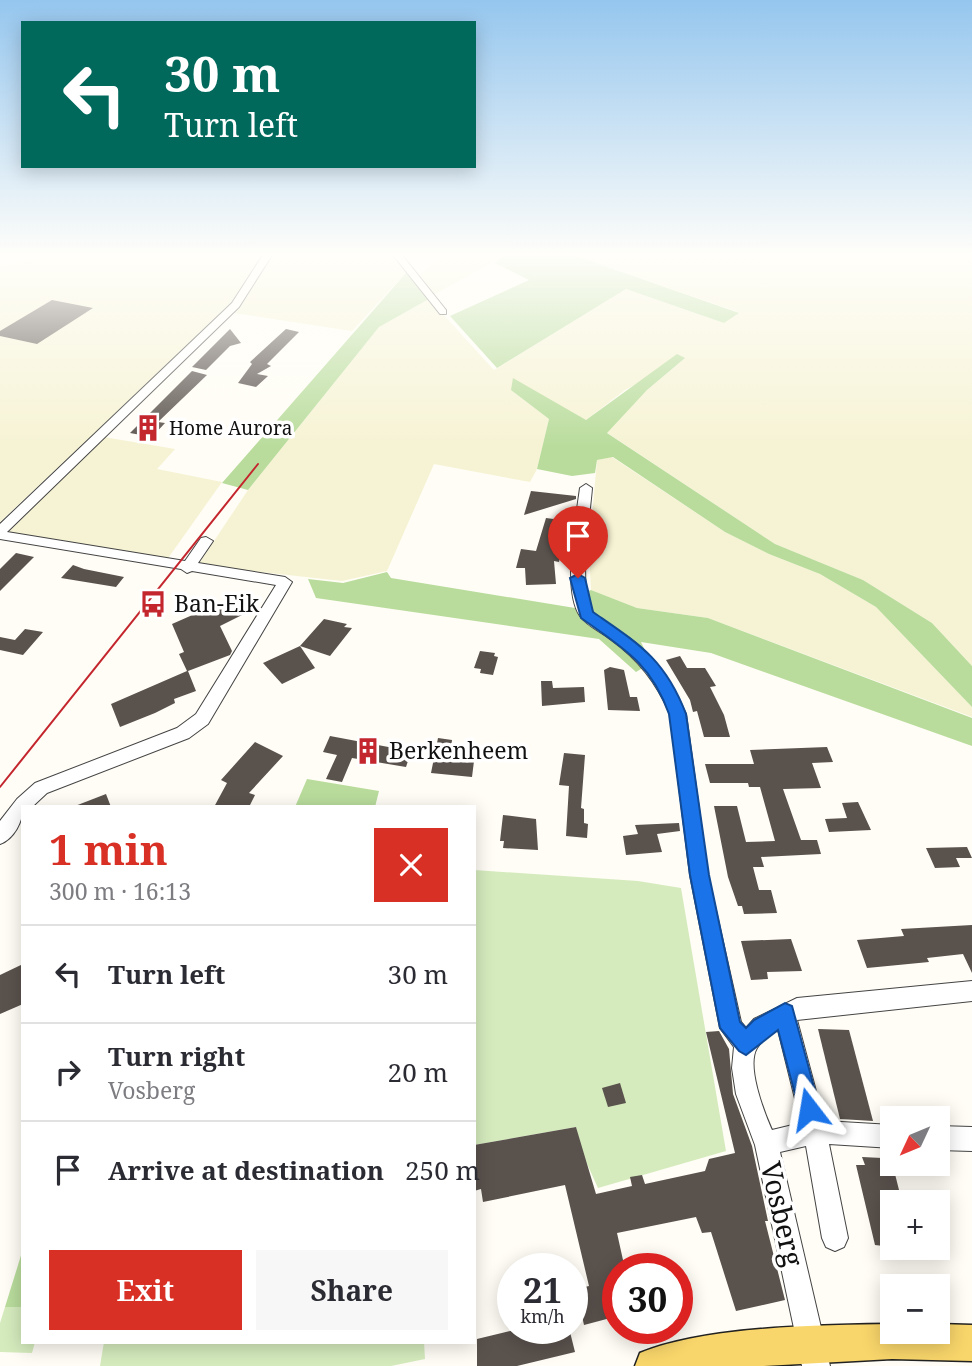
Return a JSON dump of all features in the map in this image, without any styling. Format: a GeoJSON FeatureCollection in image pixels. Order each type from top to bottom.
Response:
{"type":"FeatureCollection","features":[{"type":"Feature","properties":{"kind":"main road"},"geometry":{"type":"LineString","coordinates":[[653,1366],[692,1357],[814,1354],[972,1343]]}},
{"type":"Feature","properties":{"kind":"street"},"geometry":{"type":"LineString","coordinates":[[0,533],[222,319]]}},
{"type":"Feature","properties":{"kind":"street"},"geometry":{"type":"LineString","coordinates":[[586,488],[578,578],[586,614],[644,656],[669,691],[678,714],[699,875],[731,1028],[746,1044],[762,1027],[797,1009],[972,991]]}},
{"type":"Feature","properties":{"kind":"street"},"geometry":{"type":"LineString","coordinates":[[0,533],[187,568],[285,582],[202,719],[183,733],[41,788],[22,805]]}},
{"type":"Feature","properties":{"kind":"street"},"geometry":{"type":"LineString","coordinates":[[187,568],[206,541]]}},
{"type":"Feature","properties":{"kind":"street"},"geometry":{"type":"LineString","coordinates":[[0,836],[21,807]]}},
{"type":"Feature","properties":{"kind":"street"},"geometry":{"type":"LineString","coordinates":[[785,1014],[815,1132],[835,1238]]}},
{"type":"Feature","properties":{"kind":"street","name":"Vosberg"},"geometry":{"type":"LineString","coordinates":[[746,1044],[741,1061],[757,1125],[766,1143],[814,1354]]}},
{"type":"Feature","properties":{"kind":"street"},"geometry":{"type":"LineString","coordinates":[[766,1143],[815,1132],[880,1135]]}},
{"type":"Feature","properties":{"kind":"street"},"geometry":{"type":"LineString","coordinates":[[950,1138],[972,1139]]}},
{"type":"Feature","properties":{"kind":"shaded area"},"geometry":{"type":"Polygon","coordinates":[[[0,319],[216,319],[0,522],[0,319]]]}},
{"type":"Feature","properties":{"kind":"shaded area"},"geometry":{"type":"Polygon","coordinates":[[[272,319],[363,319],[352,331],[272,319]]]}},
{"type":"Feature","properties":{"kind":"shaded area"},"geometry":{"type":"Polygon","coordinates":[[[394,319],[447,319],[494,370],[578,319],[712,319],[724,323],[729,319],[972,319],[972,666],[932,623],[863,580],[775,544],[606,432],[647,390],[685,358],[625,390],[586,420],[511,390],[549,419],[537,469],[530,482],[434,464],[387,571],[342,581],[198,565],[248,490],[379,327],[394,319]]]}},
{"type":"Feature","properties":{"kind":"shaded area"},"geometry":{"type":"Polygon","coordinates":[[[104,437],[175,449],[157,469],[222,482],[166,561],[8,532],[104,437]]]}},
{"type":"Feature","properties":{"kind":"shaded area"},"geometry":{"type":"Polygon","coordinates":[[[612,457],[725,532],[769,554],[820,574],[876,607],[972,707],[972,717],[708,618],[637,608],[591,590],[589,550],[597,460],[612,457]]]}},
{"type":"Feature","properties":{"kind":"green space"},"geometry":{"type":"Polygon","coordinates":[[[366,319],[394,319],[379,327],[248,490],[222,483],[366,319]]]}},
{"type":"Feature","properties":{"kind":"green space"},"geometry":{"type":"Polygon","coordinates":[[[452,319],[577,319],[497,368],[452,319]]]}},
{"type":"Feature","properties":{"kind":"green space"},"geometry":{"type":"Polygon","coordinates":[[[712,319],[730,319],[724,323],[712,319]]]}},
{"type":"Feature","properties":{"kind":"green space"},"geometry":{"type":"Polygon","coordinates":[[[677,354],[685,358],[647,390],[607,433],[775,544],[863,580],[932,623],[972,666],[972,707],[876,607],[820,574],[769,554],[725,532],[613,457],[597,460],[595,473],[572,476],[537,469],[549,419],[511,390],[513,378],[586,420],[677,354]]]}},
{"type":"Feature","properties":{"kind":"green space"},"geometry":{"type":"Polygon","coordinates":[[[387,572],[391,578],[575,608],[580,594],[591,590],[637,608],[708,618],[972,718],[972,746],[711,653],[641,642],[651,663],[636,672],[599,639],[316,598],[308,579],[343,583],[387,572]]]}},
{"type":"Feature","properties":{"kind":"green space"},"geometry":{"type":"Polygon","coordinates":[[[307,779],[379,791],[376,805],[296,805],[307,779]]]}},
{"type":"Feature","properties":{"kind":"green space"},"geometry":{"type":"Polygon","coordinates":[[[476,870],[638,881],[681,888],[726,1151],[598,1188],[583,1155],[576,1127],[476,1145],[476,870]]]}},
{"type":"Feature","properties":{"kind":"green space"},"geometry":{"type":"Polygon","coordinates":[[[21,1255],[21,1307],[5,1307],[21,1255]]]}},
{"type":"Feature","properties":{"kind":"green space"},"geometry":{"type":"Polygon","coordinates":[[[5,1307],[21,1307],[21,1344],[34,1344],[32,1353],[0,1352],[0,1323],[5,1307]]]}},
{"type":"Feature","properties":{"kind":"green space"},"geometry":{"type":"Polygon","coordinates":[[[104,1344],[424,1344],[425,1359],[391,1366],[100,1366],[104,1344]]]}},
{"type":"Feature","properties":{"kind":"building"},"geometry":{"type":"Polygon","coordinates":[[[21,319],[76,319],[37,344],[0,336],[0,331],[21,319]]]}},
{"type":"Feature","properties":{"kind":"building"},"geometry":{"type":"Polygon","coordinates":[[[230,329],[241,343],[230,346],[206,370],[192,367],[230,329]]]}},
{"type":"Feature","properties":{"kind":"building"},"geometry":{"type":"Polygon","coordinates":[[[286,329],[299,332],[267,364],[271,366],[257,374],[268,376],[256,387],[238,383],[252,364],[250,362],[286,329]]]}},
{"type":"Feature","properties":{"kind":"building"},"geometry":{"type":"Polygon","coordinates":[[[192,371],[207,375],[158,422],[165,423],[152,437],[130,433],[192,371]]]}},
{"type":"Feature","properties":{"kind":"building"},"geometry":{"type":"Polygon","coordinates":[[[531,491],[576,496],[576,499],[524,515],[531,491]]]}},
{"type":"Feature","properties":{"kind":"building"},"geometry":{"type":"Polygon","coordinates":[[[546,518],[561,520],[554,546],[562,547],[559,562],[554,561],[556,584],[526,585],[525,568],[516,568],[521,549],[536,551],[546,518]]]}},
{"type":"Feature","properties":{"kind":"building"},"geometry":{"type":"Polygon","coordinates":[[[16,553],[34,557],[0,591],[0,569],[16,553]]]}},
{"type":"Feature","properties":{"kind":"building"},"geometry":{"type":"Polygon","coordinates":[[[73,565],[124,577],[116,587],[61,578],[73,565]]]}},
{"type":"Feature","properties":{"kind":"building"},"geometry":{"type":"Polygon","coordinates":[[[238,595],[248,612],[220,626],[232,651],[230,655],[188,671],[196,691],[174,699],[175,703],[155,713],[120,727],[111,704],[187,671],[179,654],[184,652],[172,624],[238,595]]]}},
{"type":"Feature","properties":{"kind":"building"},"geometry":{"type":"Polygon","coordinates":[[[324,619],[347,624],[344,627],[352,628],[330,656],[300,646],[324,619]]]}},
{"type":"Feature","properties":{"kind":"building"},"geometry":{"type":"Polygon","coordinates":[[[25,629],[43,632],[23,655],[0,650],[0,637],[15,640],[25,629]]]}},
{"type":"Feature","properties":{"kind":"building"},"geometry":{"type":"Polygon","coordinates":[[[300,646],[315,668],[282,684],[263,663],[300,646]]]}},
{"type":"Feature","properties":{"kind":"building"},"geometry":{"type":"Polygon","coordinates":[[[480,651],[495,653],[494,656],[498,657],[493,675],[480,673],[481,669],[474,668],[480,651]]]}},
{"type":"Feature","properties":{"kind":"building"},"geometry":{"type":"Polygon","coordinates":[[[680,656],[687,668],[705,668],[716,686],[710,687],[724,715],[730,737],[704,737],[697,711],[693,712],[690,700],[666,660],[680,656]]]}},
{"type":"Feature","properties":{"kind":"building"},"geometry":{"type":"Polygon","coordinates":[[[610,667],[624,670],[630,697],[637,697],[640,711],[608,710],[604,670],[610,667]]]}},
{"type":"Feature","properties":{"kind":"building"},"geometry":{"type":"Polygon","coordinates":[[[541,681],[552,681],[553,688],[584,687],[585,702],[542,706],[541,681]]]}},
{"type":"Feature","properties":{"kind":"building","name":"Berkenheem"},"geometry":{"type":"Polygon","coordinates":[[[330,736],[412,749],[406,767],[352,758],[342,782],[326,779],[337,755],[323,752],[330,736]]]}},
{"type":"Feature","properties":{"kind":"building"},"geometry":{"type":"Polygon","coordinates":[[[438,738],[452,740],[450,758],[474,761],[472,777],[431,773],[438,738]]]}},
{"type":"Feature","properties":{"kind":"building"},"geometry":{"type":"Polygon","coordinates":[[[255,742],[283,756],[249,793],[255,795],[250,805],[215,805],[227,783],[221,780],[255,742]]]}},
{"type":"Feature","properties":{"kind":"building"},"geometry":{"type":"Polygon","coordinates":[[[827,747],[833,762],[812,763],[821,788],[783,789],[801,840],[817,840],[821,854],[761,857],[764,867],[753,867],[759,890],[771,890],[777,913],[744,914],[742,906],[738,906],[728,877],[714,806],[737,806],[746,842],[775,841],[760,787],[749,787],[748,783],[710,783],[705,764],[754,764],[750,750],[827,747]]]}},
{"type":"Feature","properties":{"kind":"building"},"geometry":{"type":"Polygon","coordinates":[[[564,753],[585,755],[581,808],[584,809],[584,823],[588,824],[587,838],[566,836],[569,786],[559,785],[564,753]]]}},
{"type":"Feature","properties":{"kind":"building"},"geometry":{"type":"Polygon","coordinates":[[[106,794],[110,805],[78,805],[106,794]]]}},
{"type":"Feature","properties":{"kind":"building"},"geometry":{"type":"Polygon","coordinates":[[[858,802],[871,830],[829,832],[825,819],[847,818],[842,803],[858,802]]]}},
{"type":"Feature","properties":{"kind":"building"},"geometry":{"type":"Polygon","coordinates":[[[503,815],[536,819],[538,850],[503,848],[504,841],[500,841],[503,815]]]}},
{"type":"Feature","properties":{"kind":"building"},"geometry":{"type":"Polygon","coordinates":[[[679,823],[680,831],[657,834],[662,852],[626,855],[623,836],[638,834],[635,825],[679,823]]]}},
{"type":"Feature","properties":{"kind":"building"},"geometry":{"type":"Polygon","coordinates":[[[967,847],[972,858],[956,858],[960,867],[935,868],[926,848],[967,847]]]}},
{"type":"Feature","properties":{"kind":"building"},"geometry":{"type":"Polygon","coordinates":[[[972,925],[972,973],[963,954],[927,958],[929,962],[867,968],[857,940],[904,936],[901,929],[972,925]]]}},
{"type":"Feature","properties":{"kind":"building"},"geometry":{"type":"Polygon","coordinates":[[[791,939],[802,971],[767,972],[768,979],[751,980],[741,941],[791,939]]]}},
{"type":"Feature","properties":{"kind":"building"},"geometry":{"type":"Polygon","coordinates":[[[21,965],[21,1005],[0,1014],[0,975],[21,965]]]}},
{"type":"Feature","properties":{"kind":"building"},"geometry":{"type":"Polygon","coordinates":[[[818,1029],[849,1030],[873,1121],[840,1119],[818,1029]]]}},
{"type":"Feature","properties":{"kind":"building"},"geometry":{"type":"Polygon","coordinates":[[[719,1031],[729,1049],[733,1094],[752,1146],[768,1221],[765,1221],[785,1300],[736,1311],[711,1232],[702,1233],[696,1217],[617,1233],[621,1253],[602,1253],[602,1320],[588,1324],[588,1253],[581,1253],[565,1185],[483,1202],[481,1189],[476,1190],[476,1145],[576,1127],[596,1194],[632,1186],[630,1177],[642,1175],[645,1184],[705,1171],[709,1159],[735,1153],[706,1032],[719,1031]]]}},
{"type":"Feature","properties":{"kind":"building"},"geometry":{"type":"Polygon","coordinates":[[[620,1083],[626,1103],[608,1107],[602,1088],[620,1083]]]}},
{"type":"Feature","properties":{"kind":"building"},"geometry":{"type":"Polygon","coordinates":[[[862,1157],[880,1158],[880,1176],[896,1176],[899,1190],[880,1190],[880,1246],[875,1245],[856,1165],[865,1165],[862,1157]]]}},
{"type":"Feature","properties":{"kind":"building"},"geometry":{"type":"Polygon","coordinates":[[[497,1334],[497,1344],[573,1344],[575,1352],[517,1366],[477,1366],[477,1339],[497,1334]]]}},
{"type":"Feature","properties":{"kind":"tram line"},"geometry":{"type":"LineString","coordinates":[[0,787],[258,464]]}},
{"type":"Feature","properties":{"kind":"place","name":"Home Aurora"},"geometry":{"type":"Point","coordinates":[148,428]}},
{"type":"Feature","properties":{"kind":"place","name":"Ban-Eik"},"geometry":{"type":"Point","coordinates":[153,604]}},
{"type":"Feature","properties":{"kind":"place","name":"Berkenheem"},"geometry":{"type":"Point","coordinates":[368,751]}},
{"type":"Feature","properties":{"kind":"route"},"geometry":{"type":"LineString","coordinates":[[578,578],[586,614],[644,656],[669,691],[678,714],[699,875],[731,1028],[746,1044],[762,1027],[785,1014],[809,1109]]}}]}
